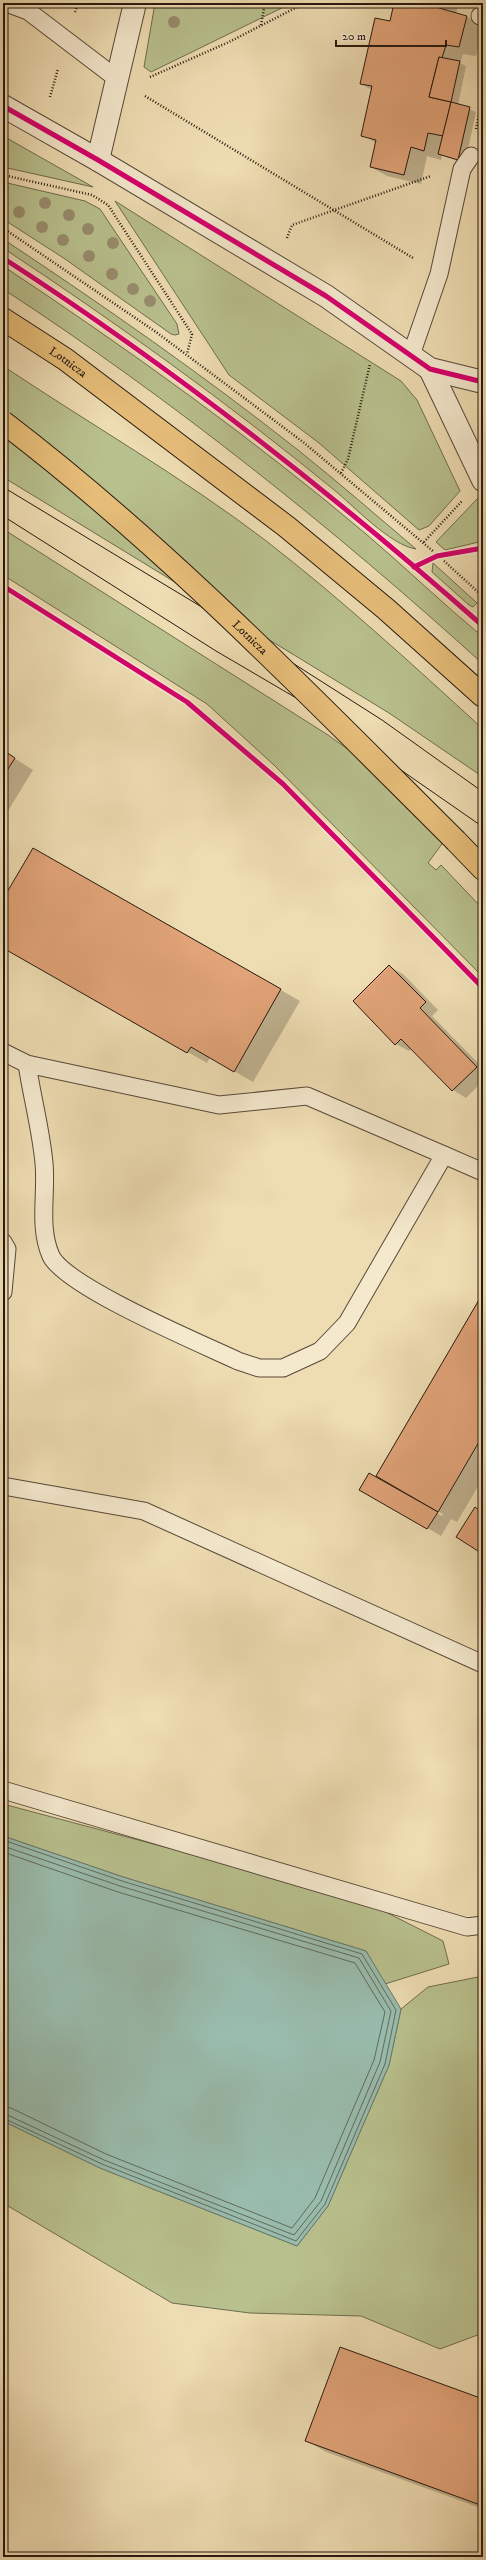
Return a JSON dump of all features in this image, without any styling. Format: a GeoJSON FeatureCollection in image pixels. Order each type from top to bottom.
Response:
{"type":"FeatureCollection","features":[{"type":"Feature","properties":{"kind":"main road","name":"Lotnicza"},"geometry":{"type":"LineString","coordinates":[[3,319],[65,359],[287,527],[386,609],[483,696]]}},
{"type":"Feature","properties":{"kind":"main road","name":"Lotnicza"},"geometry":{"type":"LineString","coordinates":[[3,422],[91,491],[163,553],[483,869]]}},
{"type":"Feature","properties":{"kind":"street"},"geometry":{"type":"LineString","coordinates":[[98,160],[123,82],[135,3]]}},
{"type":"Feature","properties":{"kind":"street"},"geometry":{"type":"LineString","coordinates":[[3,106],[98,160],[326,296],[430,369],[483,382]]}},
{"type":"Feature","properties":{"kind":"street"},"geometry":{"type":"LineString","coordinates":[[430,369],[483,480]]}},
{"type":"Feature","properties":{"kind":"lane"},"geometry":{"type":"LineString","coordinates":[[7,3],[28,11],[123,82]]}},
{"type":"Feature","properties":{"kind":"lane"},"geometry":{"type":"LineString","coordinates":[[411,355],[439,274],[466,163]]}},
{"type":"Feature","properties":{"kind":"lane"},"geometry":{"type":"LineString","coordinates":[[3,1052],[26,1064],[219,1105],[307,1096],[483,1172]]}},
{"type":"Feature","properties":{"kind":"lane"},"geometry":{"type":"LineString","coordinates":[[26,1064],[44,1163],[45,1238],[52,1258],[67,1275],[110,1300],[238,1361],[259,1368],[284,1368],[320,1351],[347,1322],[444,1155]]}},
{"type":"Feature","properties":{"kind":"lane"},"geometry":{"type":"LineString","coordinates":[[3,1242],[7,1249],[3,1292]]}},
{"type":"Feature","properties":{"kind":"lane"},"geometry":{"type":"LineString","coordinates":[[3,1486],[144,1510],[483,1664]]}},
{"type":"Feature","properties":{"kind":"lane"},"geometry":{"type":"LineString","coordinates":[[3,1790],[467,1927],[483,1925]]}},
{"type":"Feature","properties":{"kind":"path"},"geometry":{"type":"LineString","coordinates":[[260,25],[264,3],[300,5]]}},
{"type":"Feature","properties":{"kind":"path"},"geometry":{"type":"LineString","coordinates":[[123,82],[260,25],[305,3]]}},
{"type":"Feature","properties":{"kind":"path"},"geometry":{"type":"LineString","coordinates":[[123,82],[331,210],[439,274]]}},
{"type":"Feature","properties":{"kind":"path"},"geometry":{"type":"LineString","coordinates":[[274,265],[292,225],[420,178],[466,163],[483,96]]}},
{"type":"Feature","properties":{"kind":"path"},"geometry":{"type":"LineString","coordinates":[[3,175],[92,195],[108,205],[192,334],[187,354]]}},
{"type":"Feature","properties":{"kind":"path"},"geometry":{"type":"LineString","coordinates":[[3,228],[82,280],[187,354],[303,442],[424,542],[441,554],[432,559]]}},
{"type":"Feature","properties":{"kind":"path"},"geometry":{"type":"LineString","coordinates":[[341,473],[348,459],[371,358]]}},
{"type":"Feature","properties":{"kind":"path"},"geometry":{"type":"LineString","coordinates":[[424,542],[465,498]]}},
{"type":"Feature","properties":{"kind":"path"},"geometry":{"type":"LineString","coordinates":[[444,561],[478,592]]}},
{"type":"Feature","properties":{"kind":"green space"},"geometry":{"type":"Polygon","coordinates":[[[155,3],[292,3],[151,72],[144,67],[155,3]]]}},
{"type":"Feature","properties":{"kind":"green space"},"geometry":{"type":"Polygon","coordinates":[[[3,136],[93,187],[3,167],[3,136]]]}},
{"type":"Feature","properties":{"kind":"green space"},"geometry":{"type":"Polygon","coordinates":[[[3,182],[85,201],[100,209],[177,324],[179,334],[171,334],[65,259],[3,219],[3,182]]]}},
{"type":"Feature","properties":{"kind":"green space"},"geometry":{"type":"Polygon","coordinates":[[[115,201],[401,381],[417,400],[460,491],[429,526],[419,530],[319,443],[229,375],[115,201]]]}},
{"type":"Feature","properties":{"kind":"green space"},"geometry":{"type":"Polygon","coordinates":[[[3,239],[116,315],[262,422],[313,462],[416,549],[406,546],[384,533],[333,489],[213,395],[88,305],[3,248],[3,239]]]}},
{"type":"Feature","properties":{"kind":"green space"},"geometry":{"type":"Polygon","coordinates":[[[3,266],[96,329],[234,428],[323,498],[483,637],[483,664],[369,564],[250,467],[129,375],[3,289],[3,266]]]}},
{"type":"Feature","properties":{"kind":"green space"},"geometry":{"type":"Polygon","coordinates":[[[3,366],[201,494],[265,540],[349,609],[483,729],[483,777],[389,713],[3,477],[3,366]]]}},
{"type":"Feature","properties":{"kind":"green space"},"geometry":{"type":"Polygon","coordinates":[[[479,497],[483,502],[483,541],[445,550],[436,542],[479,497]]]}},
{"type":"Feature","properties":{"kind":"green space"},"geometry":{"type":"Polygon","coordinates":[[[3,529],[328,735],[455,826],[428,863],[436,870],[441,865],[483,909],[483,977],[275,766],[207,704],[3,575],[3,529]]]}},
{"type":"Feature","properties":{"kind":"green space"},"geometry":{"type":"Polygon","coordinates":[[[433,563],[477,603],[473,607],[432,572],[433,563]]]}},
{"type":"Feature","properties":{"kind":"green space"},"geometry":{"type":"Polygon","coordinates":[[[3,1804],[360,1899],[443,1941],[449,1964],[385,1984],[366,1951],[123,1877],[3,1836],[3,1804]]]}},
{"type":"Feature","properties":{"kind":"green space"},"geometry":{"type":"Polygon","coordinates":[[[483,1976],[483,2333],[440,2349],[361,2316],[250,2313],[172,2303],[3,2203],[3,2121],[100,2168],[297,2246],[328,2206],[389,2065],[401,2009],[428,1987],[483,1976]]]}},
{"type":"Feature","properties":{"kind":"water"},"geometry":{"type":"Polygon","coordinates":[[[3,1836],[123,1877],[366,1951],[401,2009],[389,2065],[328,2206],[297,2246],[100,2168],[3,2121],[3,1836]]]}},
{"type":"Feature","properties":{"kind":"building"},"geometry":{"type":"Polygon","coordinates":[[[394,3],[401,5],[401,3],[440,3],[439,8],[467,16],[459,47],[446,45],[442,58],[439,57],[429,97],[451,102],[443,136],[428,133],[424,151],[411,147],[404,175],[370,167],[376,140],[361,136],[372,86],[360,84],[375,18],[390,21],[394,3]]]}},
{"type":"Feature","properties":{"kind":"building"},"geometry":{"type":"Polygon","coordinates":[[[439,57],[460,61],[451,102],[429,97],[439,57]]]}},
{"type":"Feature","properties":{"kind":"building"},"geometry":{"type":"Polygon","coordinates":[[[451,102],[470,107],[458,160],[438,154],[451,102]]]}},
{"type":"Feature","properties":{"kind":"building"},"geometry":{"type":"Polygon","coordinates":[[[3,750],[15,758],[3,777],[3,750]]]}},
{"type":"Feature","properties":{"kind":"building"},"geometry":{"type":"Polygon","coordinates":[[[33,848],[281,989],[234,1072],[191,1047],[187,1053],[3,948],[3,899],[33,848]]]}},
{"type":"Feature","properties":{"kind":"building"},"geometry":{"type":"Polygon","coordinates":[[[389,965],[426,1002],[420,1008],[477,1067],[452,1091],[401,1039],[395,1045],[353,1001],[389,965]]]}},
{"type":"Feature","properties":{"kind":"building"},"geometry":{"type":"Polygon","coordinates":[[[483,1293],[483,1435],[438,1512],[376,1476],[483,1293]]]}},
{"type":"Feature","properties":{"kind":"building"},"geometry":{"type":"Polygon","coordinates":[[[369,1473],[438,1512],[427,1529],[359,1490],[369,1473]]]}},
{"type":"Feature","properties":{"kind":"building"},"geometry":{"type":"Polygon","coordinates":[[[475,1507],[483,1513],[483,1544],[478,1551],[456,1537],[475,1507]]]}},
{"type":"Feature","properties":{"kind":"building"},"geometry":{"type":"Polygon","coordinates":[[[340,2347],[483,2399],[483,2506],[305,2441],[340,2347]]]}},
{"type":"Feature","properties":{"kind":"tram line"},"geometry":{"type":"LineString","coordinates":[[3,487],[258,641],[382,720],[483,792]]}},
{"type":"Feature","properties":{"kind":"tram line"},"geometry":{"type":"LineString","coordinates":[[3,516],[216,651],[303,702],[483,827]]}},
{"type":"Feature","properties":{"kind":"cycle path"},"geometry":{"type":"LineString","coordinates":[[3,106],[98,160],[326,296],[430,369],[483,382]]}},
{"type":"Feature","properties":{"kind":"cycle path"},"geometry":{"type":"LineString","coordinates":[[3,258],[128,343],[250,433],[426,576],[483,626]]}},
{"type":"Feature","properties":{"kind":"cycle path"},"geometry":{"type":"LineString","coordinates":[[414,567],[437,556],[483,548]]}},
{"type":"Feature","properties":{"kind":"cycle path"},"geometry":{"type":"LineString","coordinates":[[3,586],[187,702],[283,784],[483,988]]}}]}
